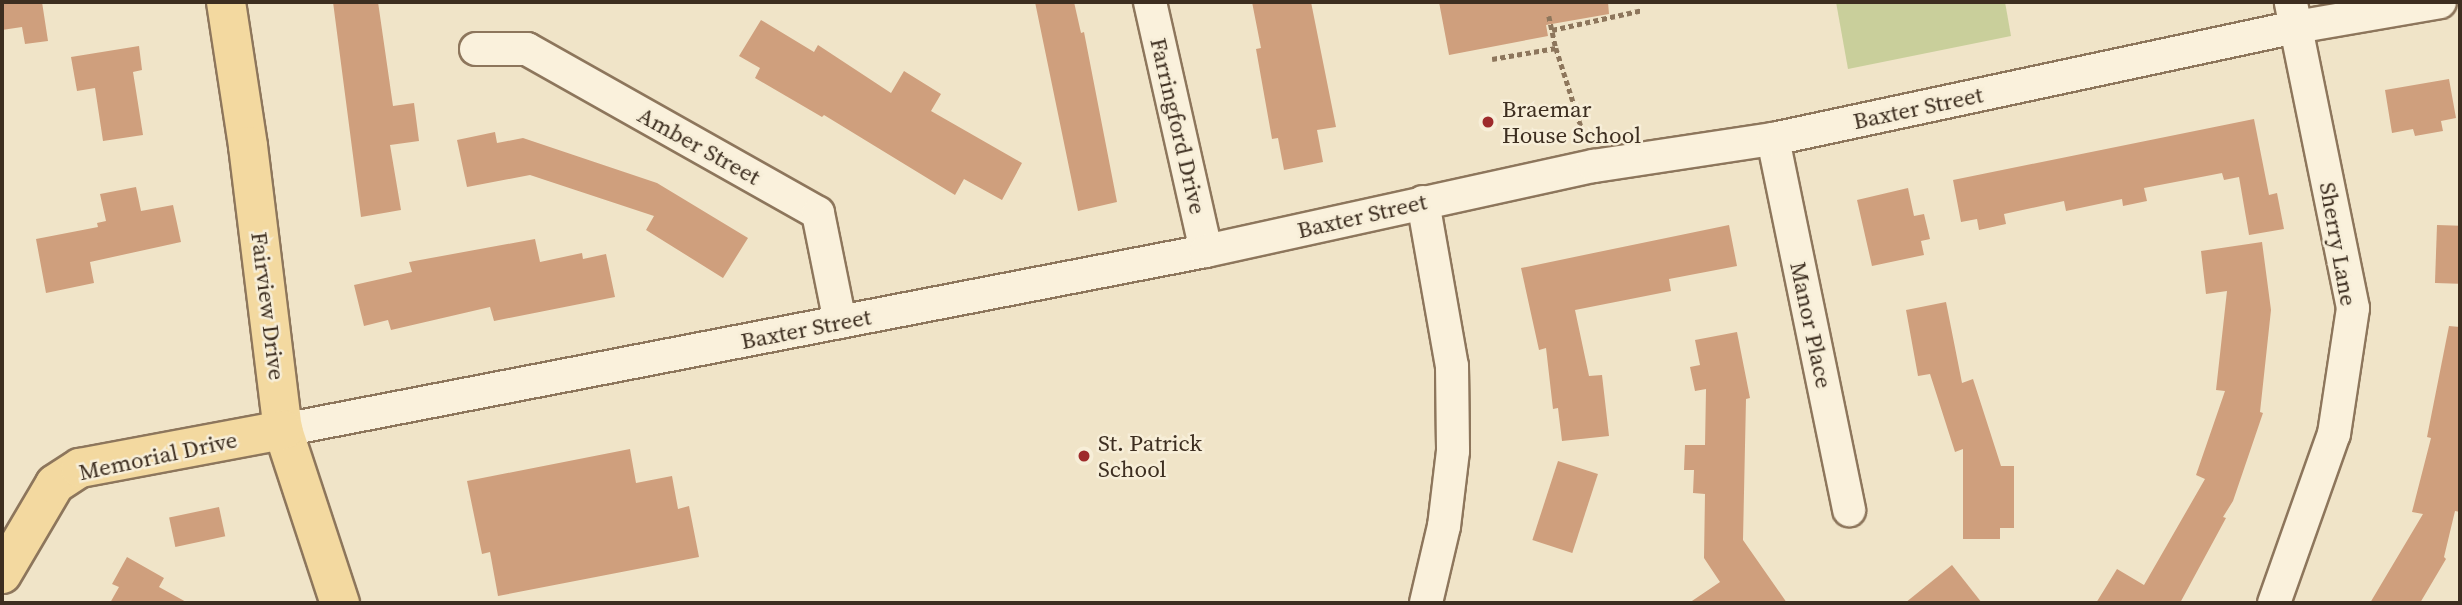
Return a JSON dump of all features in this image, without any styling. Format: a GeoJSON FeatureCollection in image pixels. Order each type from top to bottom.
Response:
{"type":"FeatureCollection","features":[{"type":"Feature","properties":{"kind":"main road","name":"Fairview Drive"},"geometry":{"type":"LineString","coordinates":[[226,2],[248,146],[283,430],[340,603]]}},
{"type":"Feature","properties":{"kind":"main road","name":"Memorial Drive"},"geometry":{"type":"LineString","coordinates":[[2,574],[55,484],[80,468],[283,430]]}},
{"type":"Feature","properties":{"kind":"street","name":"Farringford Drive"},"geometry":{"type":"LineString","coordinates":[[1150,2],[1206,251]]}},
{"type":"Feature","properties":{"kind":"street","name":"Baxter Street"},"geometry":{"type":"LineString","coordinates":[[283,430],[1206,251],[1594,166],[1773,139],[2293,14],[2440,2]]}},
{"type":"Feature","properties":{"kind":"street","name":"Sherry Lane"},"geometry":{"type":"LineString","coordinates":[[2274,603],[2334,434],[2353,308],[2293,14]]}},
{"type":"Feature","properties":{"kind":"street","name":"Amber Street"},"geometry":{"type":"LineString","coordinates":[[476,49],[527,49],[818,213],[840,322]]}},
{"type":"Feature","properties":{"kind":"street","name":"Manor Place"},"geometry":{"type":"LineString","coordinates":[[1773,139],[1849,510]]}},
{"type":"Feature","properties":{"kind":"street"},"geometry":{"type":"LineString","coordinates":[[1423,202],[1452,366],[1453,426],[1444,526],[1426,603]]}},
{"type":"Feature","properties":{"kind":"path"},"geometry":{"type":"LineString","coordinates":[[1552,30],[1643,10]]}},
{"type":"Feature","properties":{"kind":"path"},"geometry":{"type":"LineString","coordinates":[[1549,16],[1556,48],[1594,166]]}},
{"type":"Feature","properties":{"kind":"path"},"geometry":{"type":"LineString","coordinates":[[1492,59],[1556,48]]}},
{"type":"Feature","properties":{"kind":"green space"},"geometry":{"type":"Polygon","coordinates":[[[1836,2],[2005,2],[2011,36],[1848,69],[1836,2]]]}},
{"type":"Feature","properties":{"kind":"building"},"geometry":{"type":"Polygon","coordinates":[[[2,2],[42,2],[48,41],[25,44],[22,27],[2,30],[2,2]]]}},
{"type":"Feature","properties":{"kind":"building"},"geometry":{"type":"Polygon","coordinates":[[[333,2],[378,2],[393,106],[414,103],[419,141],[390,145],[401,210],[361,217],[333,2]]]}},
{"type":"Feature","properties":{"kind":"building"},"geometry":{"type":"Polygon","coordinates":[[[1035,2],[1074,2],[1081,33],[1084,32],[1117,202],[1078,211],[1035,2]]]}},
{"type":"Feature","properties":{"kind":"building"},"geometry":{"type":"Polygon","coordinates":[[[1252,2],[1311,2],[1336,127],[1317,130],[1323,162],[1284,170],[1278,138],[1272,139],[1256,49],[1261,48],[1252,2]]]}},
{"type":"Feature","properties":{"kind":"building"},"geometry":{"type":"Polygon","coordinates":[[[1439,2],[1608,2],[1609,14],[1546,25],[1548,36],[1449,55],[1439,2]]]}},
{"type":"Feature","properties":{"kind":"building"},"geometry":{"type":"Polygon","coordinates":[[[761,20],[814,52],[818,45],[891,93],[904,71],[941,94],[931,111],[1022,163],[1002,200],[964,179],[955,195],[824,115],[822,117],[755,78],[760,68],[739,56],[761,20]]]}},
{"type":"Feature","properties":{"kind":"building"},"geometry":{"type":"Polygon","coordinates":[[[139,46],[142,70],[133,72],[143,135],[103,141],[95,88],[77,91],[71,57],[139,46]]]}},
{"type":"Feature","properties":{"kind":"building"},"geometry":{"type":"Polygon","coordinates":[[[2449,79],[2456,118],[2441,121],[2443,131],[2415,136],[2413,129],[2392,133],[2385,90],[2449,79]]]}},
{"type":"Feature","properties":{"kind":"building"},"geometry":{"type":"Polygon","coordinates":[[[2254,119],[2269,195],[2277,193],[2284,229],[2249,235],[2239,177],[2224,180],[2222,173],[2144,188],[2147,201],[2123,206],[2122,199],[2066,211],[2064,201],[2004,214],[2006,224],[1979,230],[1977,219],[1961,222],[1953,180],[2254,119]]]}},
{"type":"Feature","properties":{"kind":"building"},"geometry":{"type":"Polygon","coordinates":[[[495,132],[497,143],[523,138],[657,183],[748,238],[723,278],[646,230],[654,216],[530,175],[467,187],[457,140],[495,132]]]}},
{"type":"Feature","properties":{"kind":"building"},"geometry":{"type":"Polygon","coordinates":[[[136,187],[141,211],[173,205],[181,242],[90,262],[94,283],[46,293],[36,239],[98,227],[97,223],[106,221],[100,194],[136,187]]]}},
{"type":"Feature","properties":{"kind":"building"},"geometry":{"type":"Polygon","coordinates":[[[1908,188],[1914,216],[1924,214],[1930,239],[1921,241],[1924,255],[1872,266],[1857,200],[1908,188]]]}},
{"type":"Feature","properties":{"kind":"building"},"geometry":{"type":"Polygon","coordinates":[[[1729,225],[1737,266],[1669,279],[1671,291],[1575,310],[1589,376],[1602,375],[1609,436],[1562,441],[1558,408],[1553,409],[1546,348],[1539,350],[1521,268],[1729,225]]]}},
{"type":"Feature","properties":{"kind":"building"},"geometry":{"type":"Polygon","coordinates":[[[2437,225],[2460,226],[2458,284],[2435,283],[2437,225]]]}},
{"type":"Feature","properties":{"kind":"building"},"geometry":{"type":"Polygon","coordinates":[[[535,239],[540,262],[582,253],[583,259],[606,254],[615,297],[494,321],[490,307],[391,330],[388,320],[364,326],[354,285],[412,272],[409,262],[535,239]]]}},
{"type":"Feature","properties":{"kind":"building"},"geometry":{"type":"Polygon","coordinates":[[[2262,242],[2271,310],[2260,412],[2263,413],[2233,501],[2223,517],[2226,518],[2180,603],[2096,603],[2117,569],[2144,585],[2205,479],[2196,475],[2225,391],[2216,390],[2227,291],[2206,294],[2201,251],[2262,242]]]}},
{"type":"Feature","properties":{"kind":"building"},"geometry":{"type":"Polygon","coordinates":[[[1946,302],[1962,383],[1973,379],[2001,466],[2014,466],[2014,528],[2000,528],[2000,539],[1963,539],[1963,449],[1955,452],[1930,374],[1918,376],[1906,310],[1946,302]]]}},
{"type":"Feature","properties":{"kind":"building"},"geometry":{"type":"Polygon","coordinates":[[[2449,326],[2460,327],[2460,512],[2455,511],[2444,557],[2446,559],[2420,603],[2370,603],[2423,514],[2412,512],[2431,438],[2427,437],[2449,326]]]}},
{"type":"Feature","properties":{"kind":"building"},"geometry":{"type":"Polygon","coordinates":[[[1737,332],[1750,398],[1746,399],[1743,540],[1787,603],[1689,603],[1720,582],[1704,558],[1705,494],[1693,493],[1694,470],[1684,470],[1685,445],[1705,445],[1706,389],[1695,391],[1690,367],[1700,365],[1695,340],[1737,332]]]}},
{"type":"Feature","properties":{"kind":"building"},"geometry":{"type":"Polygon","coordinates":[[[630,449],[636,483],[672,476],[678,509],[689,506],[699,557],[498,596],[490,552],[482,554],[467,481],[630,449]]]}},
{"type":"Feature","properties":{"kind":"building"},"geometry":{"type":"Polygon","coordinates":[[[1558,461],[1598,474],[1572,553],[1532,540],[1558,461]]]}},
{"type":"Feature","properties":{"kind":"building"},"geometry":{"type":"Polygon","coordinates":[[[219,507],[225,536],[175,547],[169,518],[219,507]]]}},
{"type":"Feature","properties":{"kind":"building"},"geometry":{"type":"Polygon","coordinates":[[[127,557],[164,578],[159,587],[188,603],[110,603],[119,587],[112,584],[127,557]]]}},
{"type":"Feature","properties":{"kind":"building"},"geometry":{"type":"Polygon","coordinates":[[[1952,565],[1982,603],[1905,603],[1952,565]]]}},
{"type":"Feature","properties":{"kind":"place","name":"Braemar House School"},"geometry":{"type":"Point","coordinates":[1488,122]}},
{"type":"Feature","properties":{"kind":"place","name":"St. Patrick School"},"geometry":{"type":"Point","coordinates":[1084,456]}}]}
